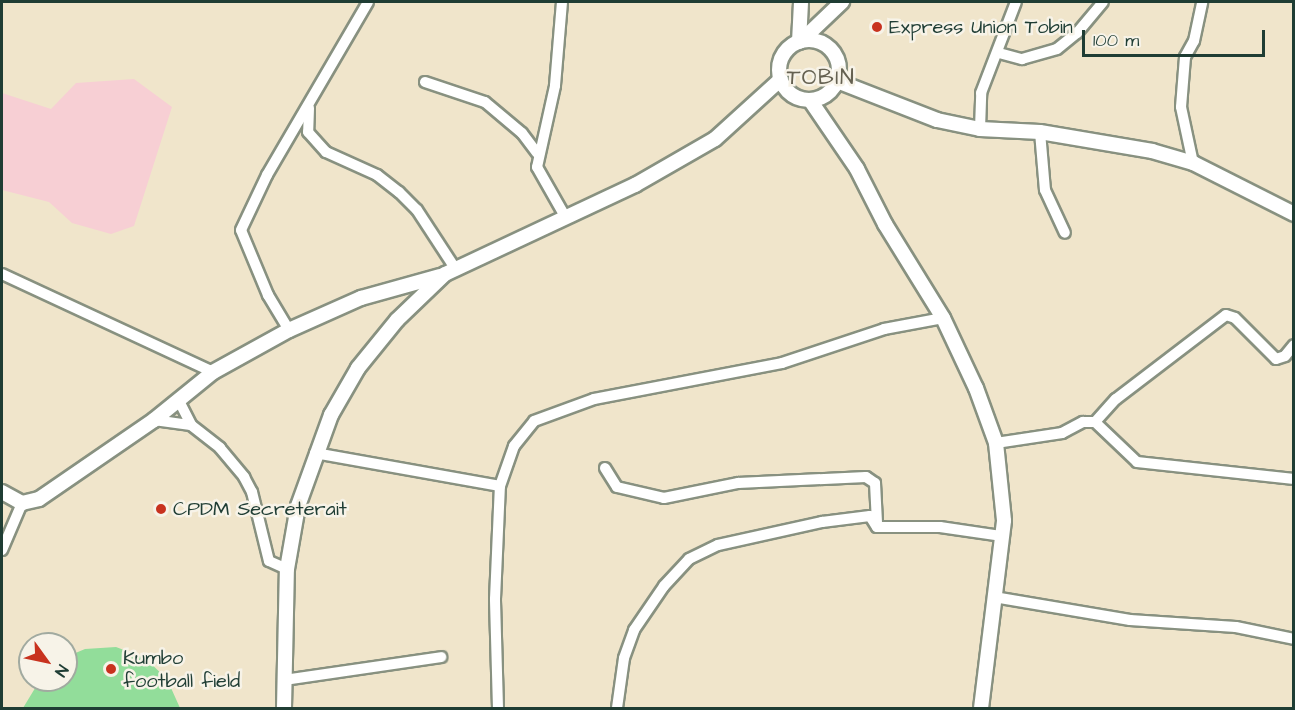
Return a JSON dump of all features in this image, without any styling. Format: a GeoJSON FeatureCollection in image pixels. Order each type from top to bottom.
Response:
{"type":"FeatureCollection","features":[{"type":"Feature","properties":{"kind":"street"},"geometry":{"type":"LineString","coordinates":[[289,330],[268,295],[241,230],[267,175],[368,2]]}},
{"type":"Feature","properties":{"kind":"street"},"geometry":{"type":"LineString","coordinates":[[562,2],[555,86],[537,153],[537,166],[566,218]]}},
{"type":"Feature","properties":{"kind":"street"},"geometry":{"type":"LineString","coordinates":[[800,42],[801,2]]}},
{"type":"Feature","properties":{"kind":"street"},"geometry":{"type":"LineString","coordinates":[[800,42],[818,41],[832,50],[839,64],[837,81],[827,94],[810,100],[792,95],[781,80],[783,58],[842,2]]}},
{"type":"Feature","properties":{"kind":"street"},"geometry":{"type":"LineString","coordinates":[[980,129],[981,93],[999,53],[1016,2]]}},
{"type":"Feature","properties":{"kind":"street"},"geometry":{"type":"LineString","coordinates":[[999,53],[1022,59],[1057,49],[1077,33],[1103,2]]}},
{"type":"Feature","properties":{"kind":"street"},"geometry":{"type":"LineString","coordinates":[[1193,163],[1181,107],[1185,57],[1194,41],[1202,2]]}},
{"type":"Feature","properties":{"kind":"street"},"geometry":{"type":"LineString","coordinates":[[2,492],[22,503],[39,499],[154,420],[213,372],[289,330],[361,298],[450,271],[566,218],[715,139],[781,80]]}},
{"type":"Feature","properties":{"kind":"street"},"geometry":{"type":"LineString","coordinates":[[837,81],[937,120],[980,129],[1040,132],[1152,151],[1193,163],[1293,214]]}},
{"type":"Feature","properties":{"kind":"street"},"geometry":{"type":"LineString","coordinates":[[425,82],[485,102],[522,133],[537,153]]}},
{"type":"Feature","properties":{"kind":"street"},"geometry":{"type":"LineString","coordinates":[[810,100],[858,169],[885,224],[943,318],[976,388],[996,443],[1003,485],[1002,536],[981,708]]}},
{"type":"Feature","properties":{"kind":"street"},"geometry":{"type":"LineString","coordinates":[[310,104],[308,132],[326,152],[378,175],[399,192],[417,210],[450,271]]}},
{"type":"Feature","properties":{"kind":"street"},"geometry":{"type":"LineString","coordinates":[[1040,132],[1045,190],[1065,233]]}},
{"type":"Feature","properties":{"kind":"street"},"geometry":{"type":"LineString","coordinates":[[284,708],[286,569],[298,506],[315,453],[331,415],[358,368],[397,320],[450,271]]}},
{"type":"Feature","properties":{"kind":"street"},"geometry":{"type":"LineString","coordinates":[[2,274],[213,372]]}},
{"type":"Feature","properties":{"kind":"street"},"geometry":{"type":"LineString","coordinates":[[2,282],[13,279]]}},
{"type":"Feature","properties":{"kind":"street"},"geometry":{"type":"LineString","coordinates":[[1095,422],[1116,399],[1226,315],[1235,318],[1276,359],[1285,356],[1293,345]]}},
{"type":"Feature","properties":{"kind":"street"},"geometry":{"type":"LineString","coordinates":[[498,708],[495,599],[500,486],[514,446],[534,421],[594,399],[782,363],[884,329],[943,318]]}},
{"type":"Feature","properties":{"kind":"street"},"geometry":{"type":"LineString","coordinates":[[178,399],[190,425],[220,448],[244,477],[269,561],[286,569]]}},
{"type":"Feature","properties":{"kind":"street"},"geometry":{"type":"LineString","coordinates":[[154,420],[190,425]]}},
{"type":"Feature","properties":{"kind":"street"},"geometry":{"type":"LineString","coordinates":[[996,443],[1052,435],[1083,422],[1095,422],[1137,462],[1293,479]]}},
{"type":"Feature","properties":{"kind":"street"},"geometry":{"type":"LineString","coordinates":[[315,453],[500,486]]}},
{"type":"Feature","properties":{"kind":"street"},"geometry":{"type":"LineString","coordinates":[[605,468],[616,487],[664,498],[738,483],[866,477],[875,483],[877,527]]}},
{"type":"Feature","properties":{"kind":"street"},"geometry":{"type":"LineString","coordinates":[[2,550],[22,503]]}},
{"type":"Feature","properties":{"kind":"street"},"geometry":{"type":"LineString","coordinates":[[617,708],[624,658],[634,630],[641,616],[688,559],[718,545],[822,522],[870,516],[877,527]]}},
{"type":"Feature","properties":{"kind":"street"},"geometry":{"type":"LineString","coordinates":[[877,527],[940,527],[1002,536]]}},
{"type":"Feature","properties":{"kind":"street"},"geometry":{"type":"LineString","coordinates":[[994,597],[1130,620],[1236,627],[1293,639]]}},
{"type":"Feature","properties":{"kind":"street"},"geometry":{"type":"LineString","coordinates":[[284,680],[441,657]]}},
{"type":"Feature","properties":{"kind":"shaded area"},"geometry":{"type":"Polygon","coordinates":[[[134,79],[172,107],[134,226],[111,234],[72,223],[49,202],[2,190],[2,93],[51,109],[76,83],[134,79]]]}},
{"type":"Feature","properties":{"kind":"green space","name":"Kumbo football field"},"geometry":{"type":"Polygon","coordinates":[[[116,647],[145,658],[167,679],[180,708],[23,708],[33,692],[78,692],[78,652],[85,649],[116,647]]]}},
{"type":"Feature","properties":{"kind":"place","name":"Express Union Tobin"},"geometry":{"type":"Point","coordinates":[877,27]}},
{"type":"Feature","properties":{"kind":"place","name":"CPDM Secreterait"},"geometry":{"type":"Point","coordinates":[161,509]}},
{"type":"Feature","properties":{"kind":"place","name":"Kumbo football field"},"geometry":{"type":"Point","coordinates":[111,669]}},
{"type":"Feature","properties":{"kind":"district","name":"TOBIN"},"geometry":{"type":"Point","coordinates":[821,78]}}]}
